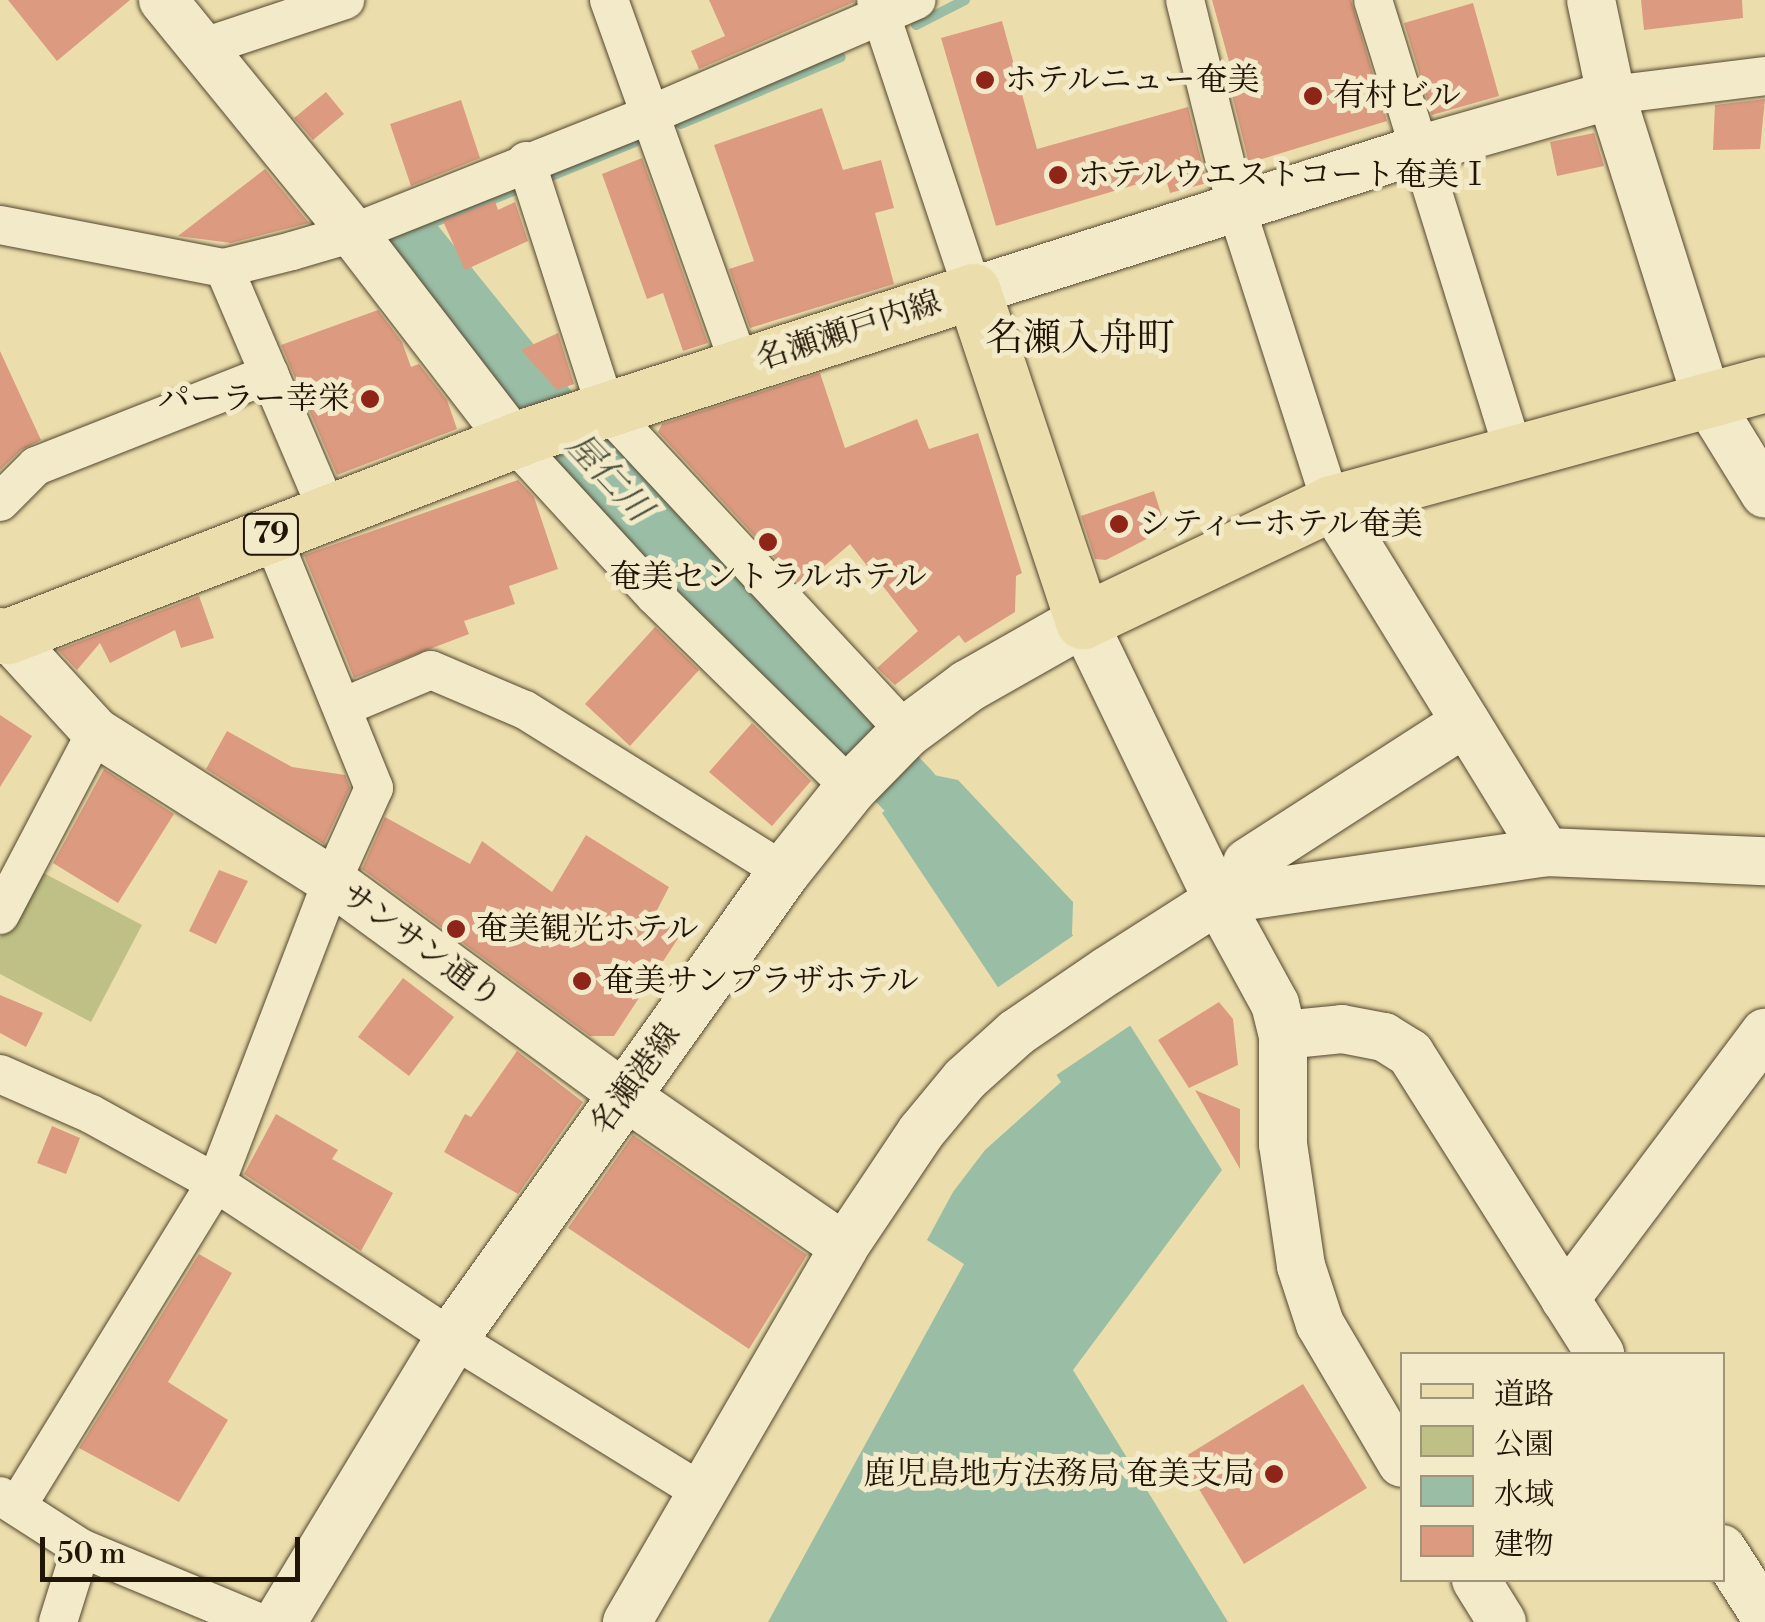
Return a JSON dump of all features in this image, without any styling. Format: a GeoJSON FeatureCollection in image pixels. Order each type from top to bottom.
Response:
{"type":"FeatureCollection","features":[{"type":"Feature","properties":{"kind":"main road","name":"名瀬瀬戸内線"},"geometry":{"type":"LineString","coordinates":[[2,636],[523,437],[973,291],[1083,621]]}},
{"type":"Feature","properties":{"kind":"main road"},"geometry":{"type":"LineString","coordinates":[[1083,621],[1331,503],[1765,384]]}},
{"type":"Feature","properties":{"kind":"main road","name":"名瀬港線"},"geometry":{"type":"LineString","coordinates":[[280,1622],[452,1338],[784,872],[854,784],[902,737],[968,686],[1083,621]]}},
{"type":"Feature","properties":{"kind":"street"},"geometry":{"type":"LineString","coordinates":[[163,0],[655,596],[854,784]]}},
{"type":"Feature","properties":{"kind":"street"},"geometry":{"type":"LineString","coordinates":[[201,48],[344,0]]}},
{"type":"Feature","properties":{"kind":"street"},"geometry":{"type":"LineString","coordinates":[[609,0],[740,366]]}},
{"type":"Feature","properties":{"kind":"street"},"geometry":{"type":"LineString","coordinates":[[0,225],[224,268],[352,233],[652,114],[879,8],[917,0]]}},
{"type":"Feature","properties":{"kind":"street"},"geometry":{"type":"LineString","coordinates":[[1185,0],[1238,210],[1331,503],[1546,852]]}},
{"type":"Feature","properties":{"kind":"street"},"geometry":{"type":"LineString","coordinates":[[1374,0],[1514,450]]}},
{"type":"Feature","properties":{"kind":"street"},"geometry":{"type":"LineString","coordinates":[[1591,0],[1611,96],[1707,400],[1765,494]]}},
{"type":"Feature","properties":{"kind":"street"},"geometry":{"type":"LineString","coordinates":[[879,8],[973,291],[1418,150],[1611,96],[1765,76]]}},
{"type":"Feature","properties":{"kind":"street"},"geometry":{"type":"LineString","coordinates":[[526,161],[599,411],[902,737]]}},
{"type":"Feature","properties":{"kind":"street"},"geometry":{"type":"LineString","coordinates":[[224,268],[328,512]]}},
{"type":"Feature","properties":{"kind":"street"},"geometry":{"type":"LineString","coordinates":[[0,502],[36,466],[270,374]]}},
{"type":"Feature","properties":{"kind":"street"},"geometry":{"type":"LineString","coordinates":[[258,1622],[81,1548],[8,1501],[216,1183],[332,881],[374,788],[271,534]]}},
{"type":"Feature","properties":{"kind":"street"},"geometry":{"type":"LineString","coordinates":[[1083,621],[1218,900],[1262,973],[1284,1035],[1282,1144],[1301,1266],[1320,1324],[1400,1461]]}},
{"type":"Feature","properties":{"kind":"street","name":"サンサン通り"},"geometry":{"type":"LineString","coordinates":[[2,636],[96,732],[332,881],[624,1095],[844,1247]]}},
{"type":"Feature","properties":{"kind":"street"},"geometry":{"type":"LineString","coordinates":[[343,707],[431,670],[525,710],[784,872]]}},
{"type":"Feature","properties":{"kind":"street"},"geometry":{"type":"LineString","coordinates":[[1247,863],[1466,722]]}},
{"type":"Feature","properties":{"kind":"street"},"geometry":{"type":"LineString","coordinates":[[0,915],[96,732]]}},
{"type":"Feature","properties":{"kind":"street"},"geometry":{"type":"LineString","coordinates":[[627,1622],[844,1247],[921,1132],[965,1079],[1016,1033],[1107,971],[1218,900],[1546,852],[1765,862]]}},
{"type":"Feature","properties":{"kind":"street"},"geometry":{"type":"LineString","coordinates":[[1284,1035],[1342,1029],[1384,1037],[1410,1053],[1599,1352]]}},
{"type":"Feature","properties":{"kind":"street"},"geometry":{"type":"LineString","coordinates":[[1566,1299],[1765,1033]]}},
{"type":"Feature","properties":{"kind":"street"},"geometry":{"type":"LineString","coordinates":[[0,1074],[91,1114],[216,1183],[452,1338],[700,1491]]}},
{"type":"Feature","properties":{"kind":"street"},"geometry":{"type":"LineString","coordinates":[[58,1622],[81,1548]]}},
{"type":"Feature","properties":{"kind":"street"},"geometry":{"type":"LineString","coordinates":[[1725,1553],[1765,1616]]}},
{"type":"Feature","properties":{"kind":"street"},"geometry":{"type":"LineString","coordinates":[[1477,1582],[1502,1622]]}},
{"type":"Feature","properties":{"kind":"green space"},"geometry":{"type":"Polygon","coordinates":[[[36,869],[142,925],[91,1022],[0,974],[0,938],[36,869]]]}},
{"type":"Feature","properties":{"kind":"water"},"geometry":{"type":"Polygon","coordinates":[[[929,774],[958,780],[1073,902],[1072,934],[1222,1170],[1073,1370],[1228,1622],[768,1622],[964,1264],[927,1240],[953,1192],[985,1150],[1061,1082],[882,813],[929,774]]]}},
{"type":"Feature","properties":{"kind":"pier"},"geometry":{"type":"Polygon","coordinates":[[[1077,933],[1134,1023],[1052,1078],[994,990],[1077,933]]]}},
{"type":"Feature","properties":{"kind":"building"},"geometry":{"type":"Polygon","coordinates":[[[8,0],[130,0],[57,61],[8,0]]]}},
{"type":"Feature","properties":{"kind":"building"},"geometry":{"type":"Polygon","coordinates":[[[709,0],[854,2],[699,69],[691,51],[725,36],[709,0]]]}},
{"type":"Feature","properties":{"kind":"building"},"geometry":{"type":"Polygon","coordinates":[[[1212,0],[1351,0],[1387,121],[1249,163],[1232,95],[1238,94],[1212,0]]]}},
{"type":"Feature","properties":{"kind":"building"},"geometry":{"type":"Polygon","coordinates":[[[1641,0],[1742,0],[1743,18],[1644,30],[1641,0]]]}},
{"type":"Feature","properties":{"kind":"building"},"geometry":{"type":"Polygon","coordinates":[[[1473,3],[1499,96],[1432,115],[1404,23],[1473,3]]]}},
{"type":"Feature","properties":{"kind":"building"},"geometry":{"type":"Polygon","coordinates":[[[1002,21],[1037,149],[1188,107],[1207,183],[1170,193],[1165,176],[996,226],[941,38],[1002,21]]]}},
{"type":"Feature","properties":{"kind":"building"},"geometry":{"type":"Polygon","coordinates":[[[326,92],[344,114],[313,140],[294,118],[326,92]]]}},
{"type":"Feature","properties":{"kind":"building"},"geometry":{"type":"Polygon","coordinates":[[[1765,99],[1760,149],[1713,150],[1715,105],[1765,99]]]}},
{"type":"Feature","properties":{"kind":"building"},"geometry":{"type":"Polygon","coordinates":[[[461,100],[480,158],[411,186],[390,124],[461,100]]]}},
{"type":"Feature","properties":{"kind":"building"},"geometry":{"type":"Polygon","coordinates":[[[822,108],[843,170],[881,160],[894,208],[875,213],[894,284],[750,328],[729,269],[754,261],[714,145],[822,108]]]}},
{"type":"Feature","properties":{"kind":"building"},"geometry":{"type":"Polygon","coordinates":[[[1594,133],[1604,166],[1557,176],[1550,142],[1594,133]]]}},
{"type":"Feature","properties":{"kind":"building"},"geometry":{"type":"Polygon","coordinates":[[[642,158],[708,343],[683,351],[663,293],[647,299],[602,174],[642,158]]]}},
{"type":"Feature","properties":{"kind":"building"},"geometry":{"type":"Polygon","coordinates":[[[265,169],[309,223],[231,243],[178,236],[265,169]]]}},
{"type":"Feature","properties":{"kind":"building"},"geometry":{"type":"Polygon","coordinates":[[[495,201],[498,210],[515,202],[528,241],[465,270],[443,221],[495,201]]]}},
{"type":"Feature","properties":{"kind":"building","name":"パーラー幸栄"},"geometry":{"type":"Polygon","coordinates":[[[378,310],[402,342],[411,367],[419,364],[447,400],[457,429],[337,475],[281,345],[378,310]]]}},
{"type":"Feature","properties":{"kind":"building"},"geometry":{"type":"Polygon","coordinates":[[[558,333],[574,384],[557,390],[521,350],[558,333]]]}},
{"type":"Feature","properties":{"kind":"building"},"geometry":{"type":"Polygon","coordinates":[[[0,351],[41,440],[21,450],[0,470],[0,351]]]}},
{"type":"Feature","properties":{"kind":"building"},"geometry":{"type":"Polygon","coordinates":[[[820,373],[845,448],[917,419],[929,449],[978,433],[1022,573],[1016,576],[1015,612],[965,643],[959,635],[895,685],[877,668],[918,631],[850,544],[801,586],[658,432],[662,424],[820,373]]]}},
{"type":"Feature","properties":{"kind":"building"},"geometry":{"type":"Polygon","coordinates":[[[518,480],[534,497],[558,569],[509,586],[515,604],[464,621],[469,634],[354,678],[304,555],[518,480]]]}},
{"type":"Feature","properties":{"kind":"building","name":"シティーホテル奄美"},"geometry":{"type":"Polygon","coordinates":[[[1154,491],[1166,529],[1106,560],[1095,559],[1081,516],[1154,491]]]}},
{"type":"Feature","properties":{"kind":"building"},"geometry":{"type":"Polygon","coordinates":[[[199,596],[214,638],[181,648],[175,630],[110,663],[100,643],[77,670],[58,650],[199,596]]]}},
{"type":"Feature","properties":{"kind":"building"},"geometry":{"type":"Polygon","coordinates":[[[655,627],[699,670],[630,746],[585,704],[655,627]]]}},
{"type":"Feature","properties":{"kind":"building"},"geometry":{"type":"Polygon","coordinates":[[[0,715],[32,736],[0,787],[0,715]]]}},
{"type":"Feature","properties":{"kind":"building"},"geometry":{"type":"Polygon","coordinates":[[[752,723],[811,781],[772,826],[709,772],[752,723]]]}},
{"type":"Feature","properties":{"kind":"building"},"geometry":{"type":"Polygon","coordinates":[[[227,731],[292,767],[345,775],[350,788],[324,844],[206,769],[227,731]]]}},
{"type":"Feature","properties":{"kind":"building"},"geometry":{"type":"Polygon","coordinates":[[[104,769],[174,814],[118,903],[53,863],[104,769]]]}},
{"type":"Feature","properties":{"kind":"building"},"geometry":{"type":"Polygon","coordinates":[[[385,817],[470,864],[482,841],[552,892],[586,835],[669,887],[655,914],[683,931],[614,1036],[590,1036],[362,869],[385,817]]]}},
{"type":"Feature","properties":{"kind":"building"},"geometry":{"type":"Polygon","coordinates":[[[219,870],[248,881],[216,944],[189,931],[219,870]]]}},
{"type":"Feature","properties":{"kind":"building"},"geometry":{"type":"Polygon","coordinates":[[[403,978],[454,1017],[409,1076],[358,1037],[403,978]]]}},
{"type":"Feature","properties":{"kind":"building"},"geometry":{"type":"Polygon","coordinates":[[[0,995],[43,1013],[26,1047],[0,1033],[0,995]]]}},
{"type":"Feature","properties":{"kind":"building"},"geometry":{"type":"Polygon","coordinates":[[[1219,1002],[1233,1019],[1238,1065],[1189,1088],[1158,1040],[1219,1002]]]}},
{"type":"Feature","properties":{"kind":"building"},"geometry":{"type":"Polygon","coordinates":[[[517,1051],[583,1102],[518,1194],[444,1152],[465,1114],[471,1117],[517,1051]]]}},
{"type":"Feature","properties":{"kind":"building"},"geometry":{"type":"Polygon","coordinates":[[[1195,1090],[1240,1109],[1240,1169],[1195,1090]]]}},
{"type":"Feature","properties":{"kind":"building"},"geometry":{"type":"Polygon","coordinates":[[[276,1114],[338,1150],[332,1159],[393,1193],[361,1251],[244,1174],[276,1114]]]}},
{"type":"Feature","properties":{"kind":"building"},"geometry":{"type":"Polygon","coordinates":[[[52,1126],[80,1138],[66,1174],[37,1163],[52,1126]]]}},
{"type":"Feature","properties":{"kind":"building"},"geometry":{"type":"Polygon","coordinates":[[[633,1135],[807,1255],[749,1349],[568,1228],[633,1135]]]}},
{"type":"Feature","properties":{"kind":"building"},"geometry":{"type":"Polygon","coordinates":[[[199,1254],[232,1273],[168,1382],[228,1420],[179,1502],[79,1448],[199,1254]]]}},
{"type":"Feature","properties":{"kind":"building","name":"鹿児島地方法務局 奄美支局"},"geometry":{"type":"Polygon","coordinates":[[[1303,1384],[1367,1488],[1244,1564],[1181,1459],[1303,1384]]]}},
{"type":"Feature","properties":{"kind":"waterway","name":"屋仁川"},"geometry":{"type":"LineString","coordinates":[[916,25],[965,0]]}},
{"type":"Feature","properties":{"kind":"waterway","name":"屋仁川"},"geometry":{"type":"LineString","coordinates":[[681,124],[841,57]]}},
{"type":"Feature","properties":{"kind":"waterway","name":"屋仁川"},"geometry":{"type":"LineString","coordinates":[[551,176],[635,142]]}},
{"type":"Feature","properties":{"kind":"waterway","name":"屋仁川"},"geometry":{"type":"LineString","coordinates":[[412,243],[429,224],[524,187]]}},
{"type":"Feature","properties":{"kind":"waterway","name":"屋仁川"},"geometry":{"type":"LineString","coordinates":[[412,243],[582,454],[909,791]]}},
{"type":"Feature","properties":{"kind":"place","name":"ホテルニュー奄美"},"geometry":{"type":"Point","coordinates":[985,80]}},
{"type":"Feature","properties":{"kind":"place","name":"有村ビル"},"geometry":{"type":"Point","coordinates":[1313,96]}},
{"type":"Feature","properties":{"kind":"place","name":"ホテルウエストコート奄美Ⅰ"},"geometry":{"type":"Point","coordinates":[1058,175]}},
{"type":"Feature","properties":{"kind":"place","name":"パーラー幸栄"},"geometry":{"type":"Point","coordinates":[370,399]}},
{"type":"Feature","properties":{"kind":"place","name":"シティーホテル奄美"},"geometry":{"type":"Point","coordinates":[1119,524]}},
{"type":"Feature","properties":{"kind":"place","name":"奄美セントラルホテル"},"geometry":{"type":"Point","coordinates":[768,542]}},
{"type":"Feature","properties":{"kind":"place","name":"奄美観光ホテル"},"geometry":{"type":"Point","coordinates":[456,929]}},
{"type":"Feature","properties":{"kind":"place","name":"奄美サンプラザホテル"},"geometry":{"type":"Point","coordinates":[582,981]}},
{"type":"Feature","properties":{"kind":"place","name":"鹿児島地方法務局 奄美支局"},"geometry":{"type":"Point","coordinates":[1274,1474]}},
{"type":"Feature","properties":{"kind":"district","name":"名瀬入舟町"},"geometry":{"type":"Point","coordinates":[1080,339]}}]}
